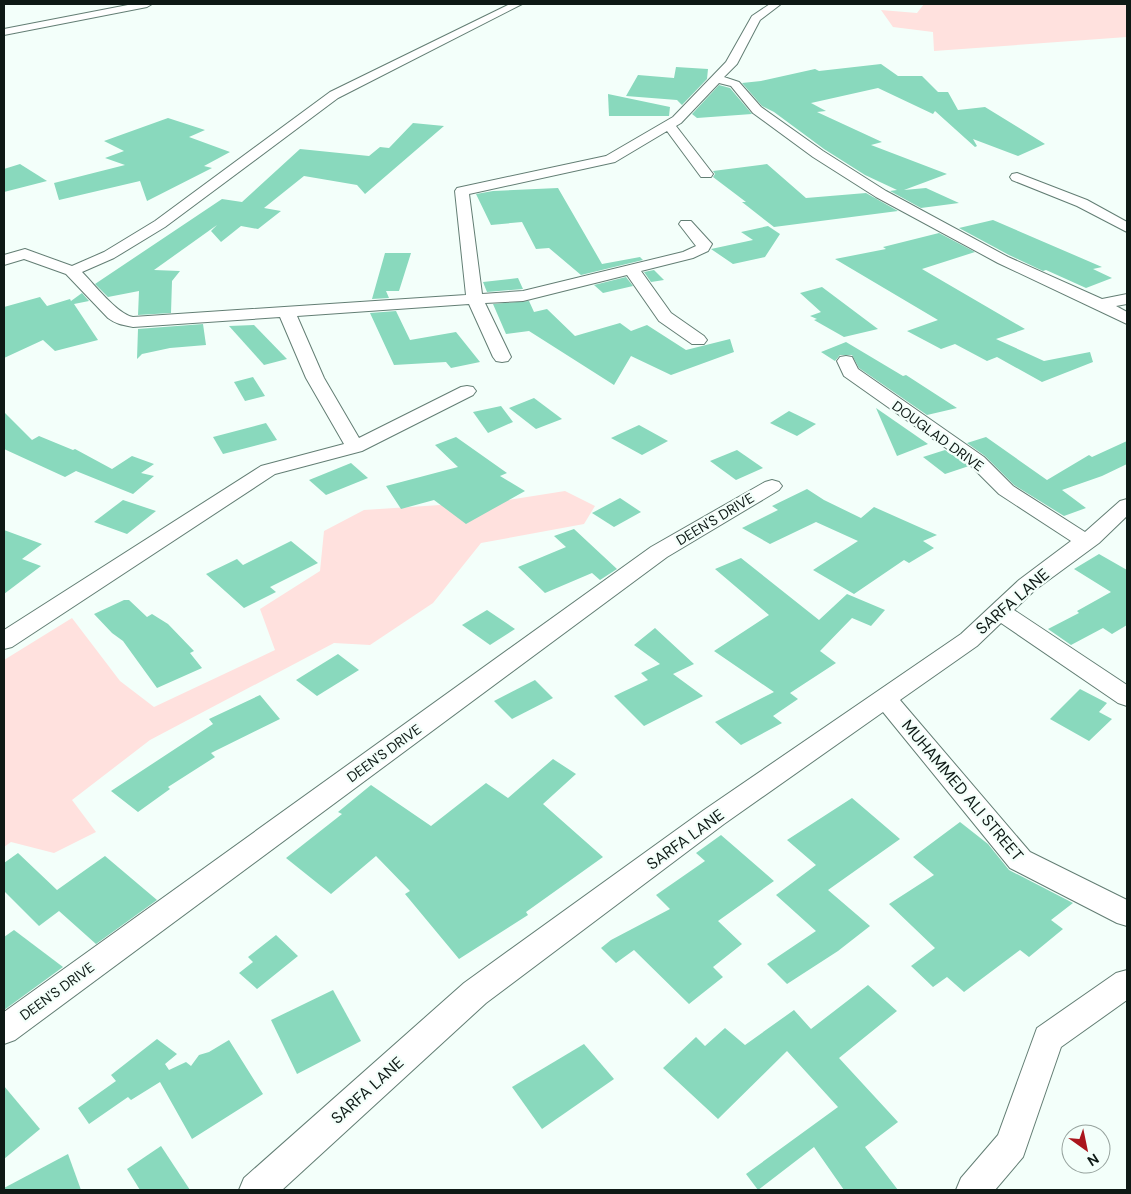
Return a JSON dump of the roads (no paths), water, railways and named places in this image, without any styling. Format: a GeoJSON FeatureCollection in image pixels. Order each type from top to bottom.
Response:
{"type":"FeatureCollection","features":[{"type":"Feature","properties":{"kind":"street"},"geometry":{"type":"LineString","coordinates":[[4,32],[147,4]]}},
{"type":"Feature","properties":{"kind":"street"},"geometry":{"type":"LineString","coordinates":[[72,271],[109,255],[160,224],[334,95],[517,4]]}},
{"type":"Feature","properties":{"kind":"street"},"geometry":{"type":"LineString","coordinates":[[502,357],[474,300],[462,190],[610,159],[677,120],[731,64],[756,18],[776,4]]}},
{"type":"Feature","properties":{"kind":"street"},"geometry":{"type":"LineString","coordinates":[[717,79],[735,84],[757,110],[786,132],[881,194],[1003,260],[1100,304],[1127,319]]}},
{"type":"Feature","properties":{"kind":"street"},"geometry":{"type":"LineString","coordinates":[[669,124],[706,174]]}},
{"type":"Feature","properties":{"kind":"street"},"geometry":{"type":"LineString","coordinates":[[1017,177],[1082,203],[1127,228]]}},
{"type":"Feature","properties":{"kind":"street"},"geometry":{"type":"LineString","coordinates":[[4,247],[72,271],[114,314],[127,321],[287,313],[523,296],[688,255],[703,248],[704,244],[686,224]]}},
{"type":"Feature","properties":{"kind":"street"},"geometry":{"type":"LineString","coordinates":[[4,260],[25,254]]}},
{"type":"Feature","properties":{"kind":"street"},"geometry":{"type":"LineString","coordinates":[[631,269],[665,317],[698,340]]}},
{"type":"Feature","properties":{"kind":"street"},"geometry":{"type":"LineString","coordinates":[[1100,304],[1127,299]]}},
{"type":"Feature","properties":{"kind":"street"},"geometry":{"type":"LineString","coordinates":[[287,313],[315,378],[355,447]]}},
{"type":"Feature","properties":{"kind":"street","name":"DOUGLAD DRIVE"},"geometry":{"type":"LineString","coordinates":[[846,361],[850,372],[977,461],[1006,490],[1085,541]]}},
{"type":"Feature","properties":{"kind":"street"},"geometry":{"type":"LineString","coordinates":[[4,642],[268,470],[355,447],[467,392]]}},
{"type":"Feature","properties":{"kind":"street","name":"DEEN'S DRIVE"},"geometry":{"type":"LineString","coordinates":[[4,1030],[659,552],[772,486]]}},
{"type":"Feature","properties":{"kind":"street","name":"SARFA LANE"},"geometry":{"type":"LineString","coordinates":[[256,1190],[475,993],[714,817],[969,640],[1027,585],[1091,538],[1127,505]]}},
{"type":"Feature","properties":{"kind":"street"},"geometry":{"type":"LineString","coordinates":[[1000,611],[1127,697]]}},
{"type":"Feature","properties":{"kind":"street","name":"MUHAMMED ALI STREET"},"geometry":{"type":"LineString","coordinates":[[886,698],[1020,860],[1127,914]]}},
{"type":"Feature","properties":{"kind":"street"},"geometry":{"type":"LineString","coordinates":[[973,1190],[1011,1145],[1048,1038],[1127,983]]}}]}
